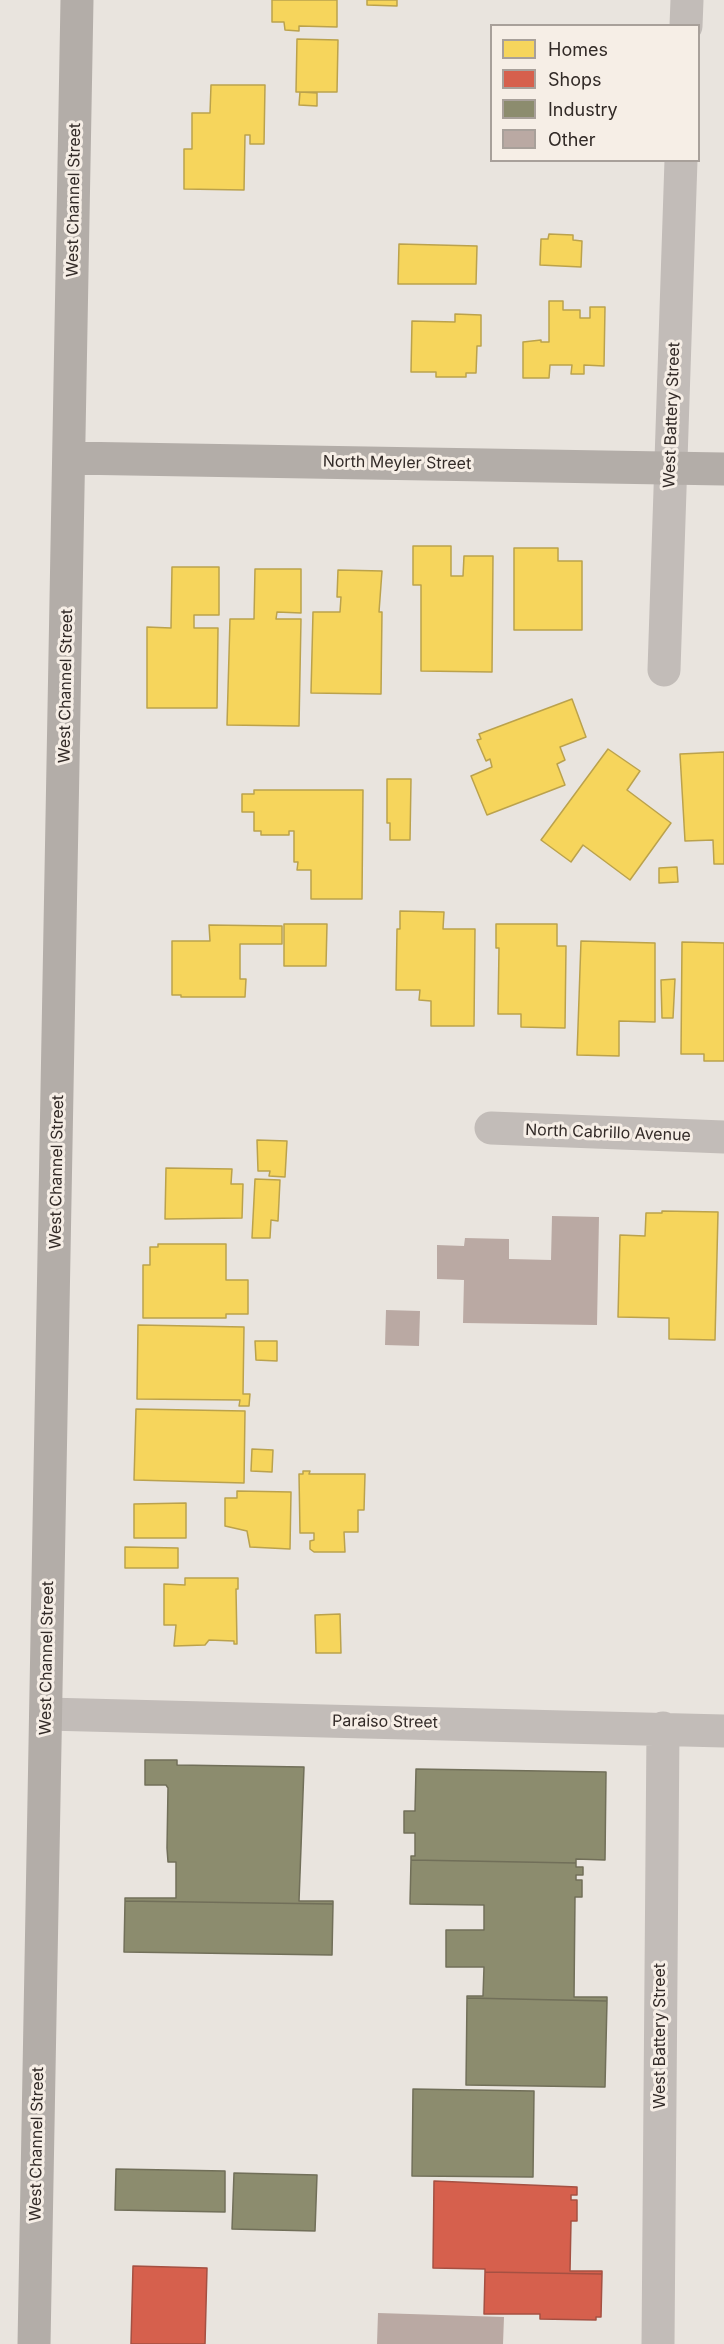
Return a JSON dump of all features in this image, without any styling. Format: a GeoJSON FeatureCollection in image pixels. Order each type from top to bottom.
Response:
{"type":"FeatureCollection","features":[{"type":"Feature","properties":{"kind":"street","name":"West Channel Street"},"geometry":{"type":"LineString","coordinates":[[33,2344],[77,0]]}},
{"type":"Feature","properties":{"kind":"street"},"geometry":{"type":"LineString","coordinates":[[686,24],[687,0]]}},
{"type":"Feature","properties":{"kind":"street","name":"West Battery Street"},"geometry":{"type":"LineString","coordinates":[[664,670],[681,162]]}},
{"type":"Feature","properties":{"kind":"street","name":"North Meyler Street"},"geometry":{"type":"LineString","coordinates":[[70,458],[724,469]]}},
{"type":"Feature","properties":{"kind":"street","name":"North Cabrillo Avenue"},"geometry":{"type":"LineString","coordinates":[[491,1128],[724,1137]]}},
{"type":"Feature","properties":{"kind":"street","name":"Paraiso Street"},"geometry":{"type":"LineString","coordinates":[[46,1714],[724,1731]]}},
{"type":"Feature","properties":{"kind":"street","name":"West Battery Street"},"geometry":{"type":"LineString","coordinates":[[658,2344],[663,1728]]}},
{"type":"Feature","properties":{"kind":"building: Homes"},"geometry":{"type":"Polygon","coordinates":[[[272,0],[337,0],[337,27],[299,26],[299,31],[285,30],[284,22],[272,22],[272,0]]]}},
{"type":"Feature","properties":{"kind":"building: Homes"},"geometry":{"type":"Polygon","coordinates":[[[367,0],[397,0],[397,6],[367,5],[367,0]]]}},
{"type":"Feature","properties":{"kind":"building: Homes"},"geometry":{"type":"Polygon","coordinates":[[[297,39],[338,40],[337,92],[296,92],[297,39]]]}},
{"type":"Feature","properties":{"kind":"building: Homes"},"geometry":{"type":"Polygon","coordinates":[[[211,85],[265,85],[264,144],[250,144],[250,135],[245,135],[244,190],[184,189],[184,149],[192,149],[192,113],[210,113],[211,85]]]}},
{"type":"Feature","properties":{"kind":"building: Homes"},"geometry":{"type":"Polygon","coordinates":[[[300,92],[317,93],[317,106],[299,105],[300,92]]]}},
{"type":"Feature","properties":{"kind":"building: Homes"},"geometry":{"type":"Polygon","coordinates":[[[549,234],[573,235],[573,240],[582,241],[581,267],[540,265],[541,239],[548,239],[549,234]]]}},
{"type":"Feature","properties":{"kind":"building: Homes"},"geometry":{"type":"Polygon","coordinates":[[[399,244],[477,246],[476,284],[398,284],[399,244]]]}},
{"type":"Feature","properties":{"kind":"building: Homes"},"geometry":{"type":"Polygon","coordinates":[[[549,301],[563,301],[563,310],[580,310],[580,318],[590,318],[590,307],[605,307],[604,366],[584,365],[584,374],[571,374],[572,365],[550,365],[549,378],[523,378],[523,342],[541,340],[541,342],[549,342],[549,301]]]}},
{"type":"Feature","properties":{"kind":"building: Homes"},"geometry":{"type":"Polygon","coordinates":[[[455,314],[481,315],[481,346],[477,346],[476,373],[466,373],[466,377],[436,377],[436,372],[411,372],[412,321],[455,322],[455,314]]]}},
{"type":"Feature","properties":{"kind":"building: Homes"},"geometry":{"type":"Polygon","coordinates":[[[413,546],[451,546],[451,576],[463,576],[464,556],[493,556],[492,672],[421,671],[421,585],[413,585],[413,546]]]}},
{"type":"Feature","properties":{"kind":"building: Homes"},"geometry":{"type":"Polygon","coordinates":[[[514,548],[558,548],[558,561],[582,561],[582,630],[514,630],[514,548]]]}},
{"type":"Feature","properties":{"kind":"building: Homes"},"geometry":{"type":"Polygon","coordinates":[[[172,567],[219,567],[219,615],[194,615],[194,628],[218,628],[217,708],[147,708],[147,627],[171,628],[172,567]]]}},
{"type":"Feature","properties":{"kind":"building: Homes"},"geometry":{"type":"Polygon","coordinates":[[[255,569],[301,569],[301,613],[277,612],[276,619],[301,619],[299,726],[227,725],[230,619],[254,619],[255,569]]]}},
{"type":"Feature","properties":{"kind":"building: Homes"},"geometry":{"type":"Polygon","coordinates":[[[338,570],[382,571],[379,612],[382,612],[381,694],[311,693],[313,612],[340,612],[341,597],[337,597],[338,570]]]}},
{"type":"Feature","properties":{"kind":"building: Homes"},"geometry":{"type":"Polygon","coordinates":[[[572,699],[586,737],[560,747],[565,760],[557,764],[565,785],[487,815],[471,776],[492,767],[490,759],[486,761],[477,740],[481,739],[479,734],[572,699]]]}},
{"type":"Feature","properties":{"kind":"building: Homes"},"geometry":{"type":"Polygon","coordinates":[[[608,749],[640,771],[627,790],[671,823],[630,880],[583,845],[571,862],[541,840],[608,749]]]}},
{"type":"Feature","properties":{"kind":"building: Homes"},"geometry":{"type":"Polygon","coordinates":[[[724,752],[724,864],[714,864],[713,840],[685,841],[680,754],[724,752]]]}},
{"type":"Feature","properties":{"kind":"building: Homes"},"geometry":{"type":"Polygon","coordinates":[[[387,779],[411,779],[410,840],[390,840],[390,823],[387,823],[387,779]]]}},
{"type":"Feature","properties":{"kind":"building: Homes"},"geometry":{"type":"Polygon","coordinates":[[[254,790],[363,790],[362,899],[311,899],[311,870],[297,870],[298,862],[294,862],[294,831],[289,831],[289,835],[261,835],[261,831],[254,831],[254,812],[242,812],[242,794],[254,794],[254,790]]]}},
{"type":"Feature","properties":{"kind":"building: Homes"},"geometry":{"type":"Polygon","coordinates":[[[677,867],[678,882],[659,883],[659,868],[677,867]]]}},
{"type":"Feature","properties":{"kind":"building: Homes"},"geometry":{"type":"Polygon","coordinates":[[[400,911],[444,912],[443,929],[475,929],[474,1026],[431,1026],[431,1001],[419,1000],[420,990],[396,990],[397,929],[400,929],[400,911]]]}},
{"type":"Feature","properties":{"kind":"building: Homes"},"geometry":{"type":"Polygon","coordinates":[[[284,924],[327,924],[326,966],[284,966],[284,924]]]}},
{"type":"Feature","properties":{"kind":"building: Homes"},"geometry":{"type":"Polygon","coordinates":[[[496,924],[557,924],[557,946],[566,946],[565,1028],[521,1027],[521,1014],[498,1014],[499,948],[496,948],[496,924]]]}},
{"type":"Feature","properties":{"kind":"building: Homes"},"geometry":{"type":"Polygon","coordinates":[[[209,925],[282,926],[282,944],[240,944],[240,979],[246,979],[245,997],[172,995],[172,941],[210,941],[209,925]]]}},
{"type":"Feature","properties":{"kind":"building: Homes"},"geometry":{"type":"Polygon","coordinates":[[[581,941],[655,943],[655,1022],[619,1021],[619,1056],[577,1055],[581,941]]]}},
{"type":"Feature","properties":{"kind":"building: Homes"},"geometry":{"type":"Polygon","coordinates":[[[682,942],[724,943],[724,1061],[704,1061],[704,1054],[681,1054],[682,942]]]}},
{"type":"Feature","properties":{"kind":"building: Homes"},"geometry":{"type":"Polygon","coordinates":[[[675,979],[673,1018],[662,1018],[661,980],[675,979]]]}},
{"type":"Feature","properties":{"kind":"building: Homes"},"geometry":{"type":"Polygon","coordinates":[[[257,1140],[287,1141],[285,1177],[269,1176],[270,1171],[258,1171],[257,1140]]]}},
{"type":"Feature","properties":{"kind":"building: Homes"},"geometry":{"type":"Polygon","coordinates":[[[166,1168],[232,1169],[231,1184],[243,1184],[242,1218],[165,1219],[166,1168]]]}},
{"type":"Feature","properties":{"kind":"building: Homes"},"geometry":{"type":"Polygon","coordinates":[[[255,1179],[280,1180],[278,1221],[271,1220],[270,1238],[252,1238],[255,1179]]]}},
{"type":"Feature","properties":{"kind":"building: Homes"},"geometry":{"type":"Polygon","coordinates":[[[662,1211],[718,1212],[715,1340],[669,1339],[669,1318],[618,1317],[620,1235],[645,1236],[646,1213],[662,1213],[662,1211]]]}},
{"type":"Feature","properties":{"kind":"building: Homes"},"geometry":{"type":"Polygon","coordinates":[[[158,1244],[226,1244],[226,1280],[248,1280],[248,1314],[226,1314],[226,1318],[143,1318],[143,1265],[150,1265],[150,1247],[158,1247],[158,1244]]]}},
{"type":"Feature","properties":{"kind":"building: Homes"},"geometry":{"type":"Polygon","coordinates":[[[138,1325],[244,1327],[243,1394],[250,1394],[249,1406],[239,1406],[240,1400],[137,1399],[138,1325]]]}},
{"type":"Feature","properties":{"kind":"building: Homes"},"geometry":{"type":"Polygon","coordinates":[[[255,1341],[277,1341],[277,1361],[256,1360],[255,1341]]]}},
{"type":"Feature","properties":{"kind":"building: Homes"},"geometry":{"type":"Polygon","coordinates":[[[136,1409],[245,1411],[244,1483],[134,1480],[136,1409]]]}},
{"type":"Feature","properties":{"kind":"building: Homes"},"geometry":{"type":"Polygon","coordinates":[[[252,1449],[273,1450],[272,1472],[251,1471],[252,1449]]]}},
{"type":"Feature","properties":{"kind":"building: Homes"},"geometry":{"type":"Polygon","coordinates":[[[303,1471],[310,1471],[309,1474],[365,1474],[364,1510],[358,1510],[358,1532],[344,1532],[345,1552],[314,1552],[310,1549],[310,1541],[314,1540],[314,1533],[300,1533],[299,1474],[303,1474],[303,1471]]]}},
{"type":"Feature","properties":{"kind":"building: Homes"},"geometry":{"type":"Polygon","coordinates":[[[237,1491],[291,1492],[290,1549],[250,1547],[247,1531],[225,1526],[225,1498],[237,1498],[237,1491]]]}},
{"type":"Feature","properties":{"kind":"building: Homes"},"geometry":{"type":"Polygon","coordinates":[[[186,1503],[186,1538],[134,1538],[134,1504],[186,1503]]]}},
{"type":"Feature","properties":{"kind":"building: Homes"},"geometry":{"type":"Polygon","coordinates":[[[125,1547],[178,1548],[178,1568],[125,1568],[125,1547]]]}},
{"type":"Feature","properties":{"kind":"building: Homes"},"geometry":{"type":"Polygon","coordinates":[[[185,1578],[238,1578],[238,1589],[236,1589],[237,1644],[234,1644],[234,1641],[209,1640],[205,1645],[174,1646],[176,1625],[164,1625],[164,1584],[185,1585],[185,1578]]]}},
{"type":"Feature","properties":{"kind":"building: Homes"},"geometry":{"type":"Polygon","coordinates":[[[340,1614],[341,1653],[316,1653],[315,1615],[340,1614]]]}},
{"type":"Feature","properties":{"kind":"building: Shops"},"geometry":{"type":"Polygon","coordinates":[[[434,2181],[577,2187],[577,2195],[571,2195],[571,2200],[577,2200],[577,2221],[571,2221],[570,2271],[602,2271],[602,2274],[485,2272],[485,2269],[433,2268],[434,2181]]]}},
{"type":"Feature","properties":{"kind":"building: Shops"},"geometry":{"type":"Polygon","coordinates":[[[133,2266],[207,2268],[205,2344],[131,2344],[133,2266]]]}},
{"type":"Feature","properties":{"kind":"building: Shops"},"geometry":{"type":"Polygon","coordinates":[[[485,2272],[602,2274],[601,2317],[596,2317],[596,2320],[540,2319],[540,2314],[484,2314],[485,2272]]]}},
{"type":"Feature","properties":{"kind":"building: Industry"},"geometry":{"type":"Polygon","coordinates":[[[145,1760],[177,1760],[177,1765],[304,1767],[299,1901],[333,1901],[333,1904],[125,1901],[125,1898],[176,1898],[176,1862],[168,1862],[168,1788],[166,1785],[145,1785],[145,1760]]]}},
{"type":"Feature","properties":{"kind":"building: Industry"},"geometry":{"type":"Polygon","coordinates":[[[416,1769],[606,1772],[605,1860],[576,1859],[576,1863],[411,1860],[411,1856],[415,1856],[415,1833],[404,1833],[404,1811],[415,1811],[416,1769]]]}},
{"type":"Feature","properties":{"kind":"building: Industry"},"geometry":{"type":"Polygon","coordinates":[[[411,1860],[576,1863],[576,1867],[583,1867],[583,1875],[576,1875],[576,1880],[582,1880],[582,1897],[575,1897],[574,1997],[607,1997],[607,2001],[467,1998],[467,1996],[483,1996],[484,1967],[446,1967],[446,1930],[484,1930],[484,1905],[410,1904],[411,1860]]]}},
{"type":"Feature","properties":{"kind":"building: Industry"},"geometry":{"type":"Polygon","coordinates":[[[125,1901],[333,1904],[332,1955],[124,1952],[125,1901]]]}},
{"type":"Feature","properties":{"kind":"building: Industry"},"geometry":{"type":"Polygon","coordinates":[[[467,1998],[607,2001],[605,2087],[466,2085],[467,1998]]]}},
{"type":"Feature","properties":{"kind":"building: Industry"},"geometry":{"type":"Polygon","coordinates":[[[413,2089],[534,2091],[533,2177],[412,2176],[413,2089]]]}},
{"type":"Feature","properties":{"kind":"building: Industry"},"geometry":{"type":"Polygon","coordinates":[[[116,2169],[225,2171],[225,2212],[115,2210],[116,2169]]]}},
{"type":"Feature","properties":{"kind":"building: Industry"},"geometry":{"type":"Polygon","coordinates":[[[234,2173],[317,2175],[315,2231],[232,2229],[234,2173]]]}},
{"type":"Feature","properties":{"kind":"building: Other"},"geometry":{"type":"Polygon","coordinates":[[[552,1216],[599,1217],[597,1325],[463,1323],[464,1280],[437,1279],[437,1245],[464,1246],[465,1238],[509,1239],[509,1259],[551,1260],[552,1216]]]}},
{"type":"Feature","properties":{"kind":"building: Other"},"geometry":{"type":"Polygon","coordinates":[[[386,1310],[420,1311],[419,1346],[385,1345],[386,1310]]]}},
{"type":"Feature","properties":{"kind":"building: Other"},"geometry":{"type":"Polygon","coordinates":[[[378,2313],[504,2317],[503,2344],[377,2344],[378,2313]]]}}]}
